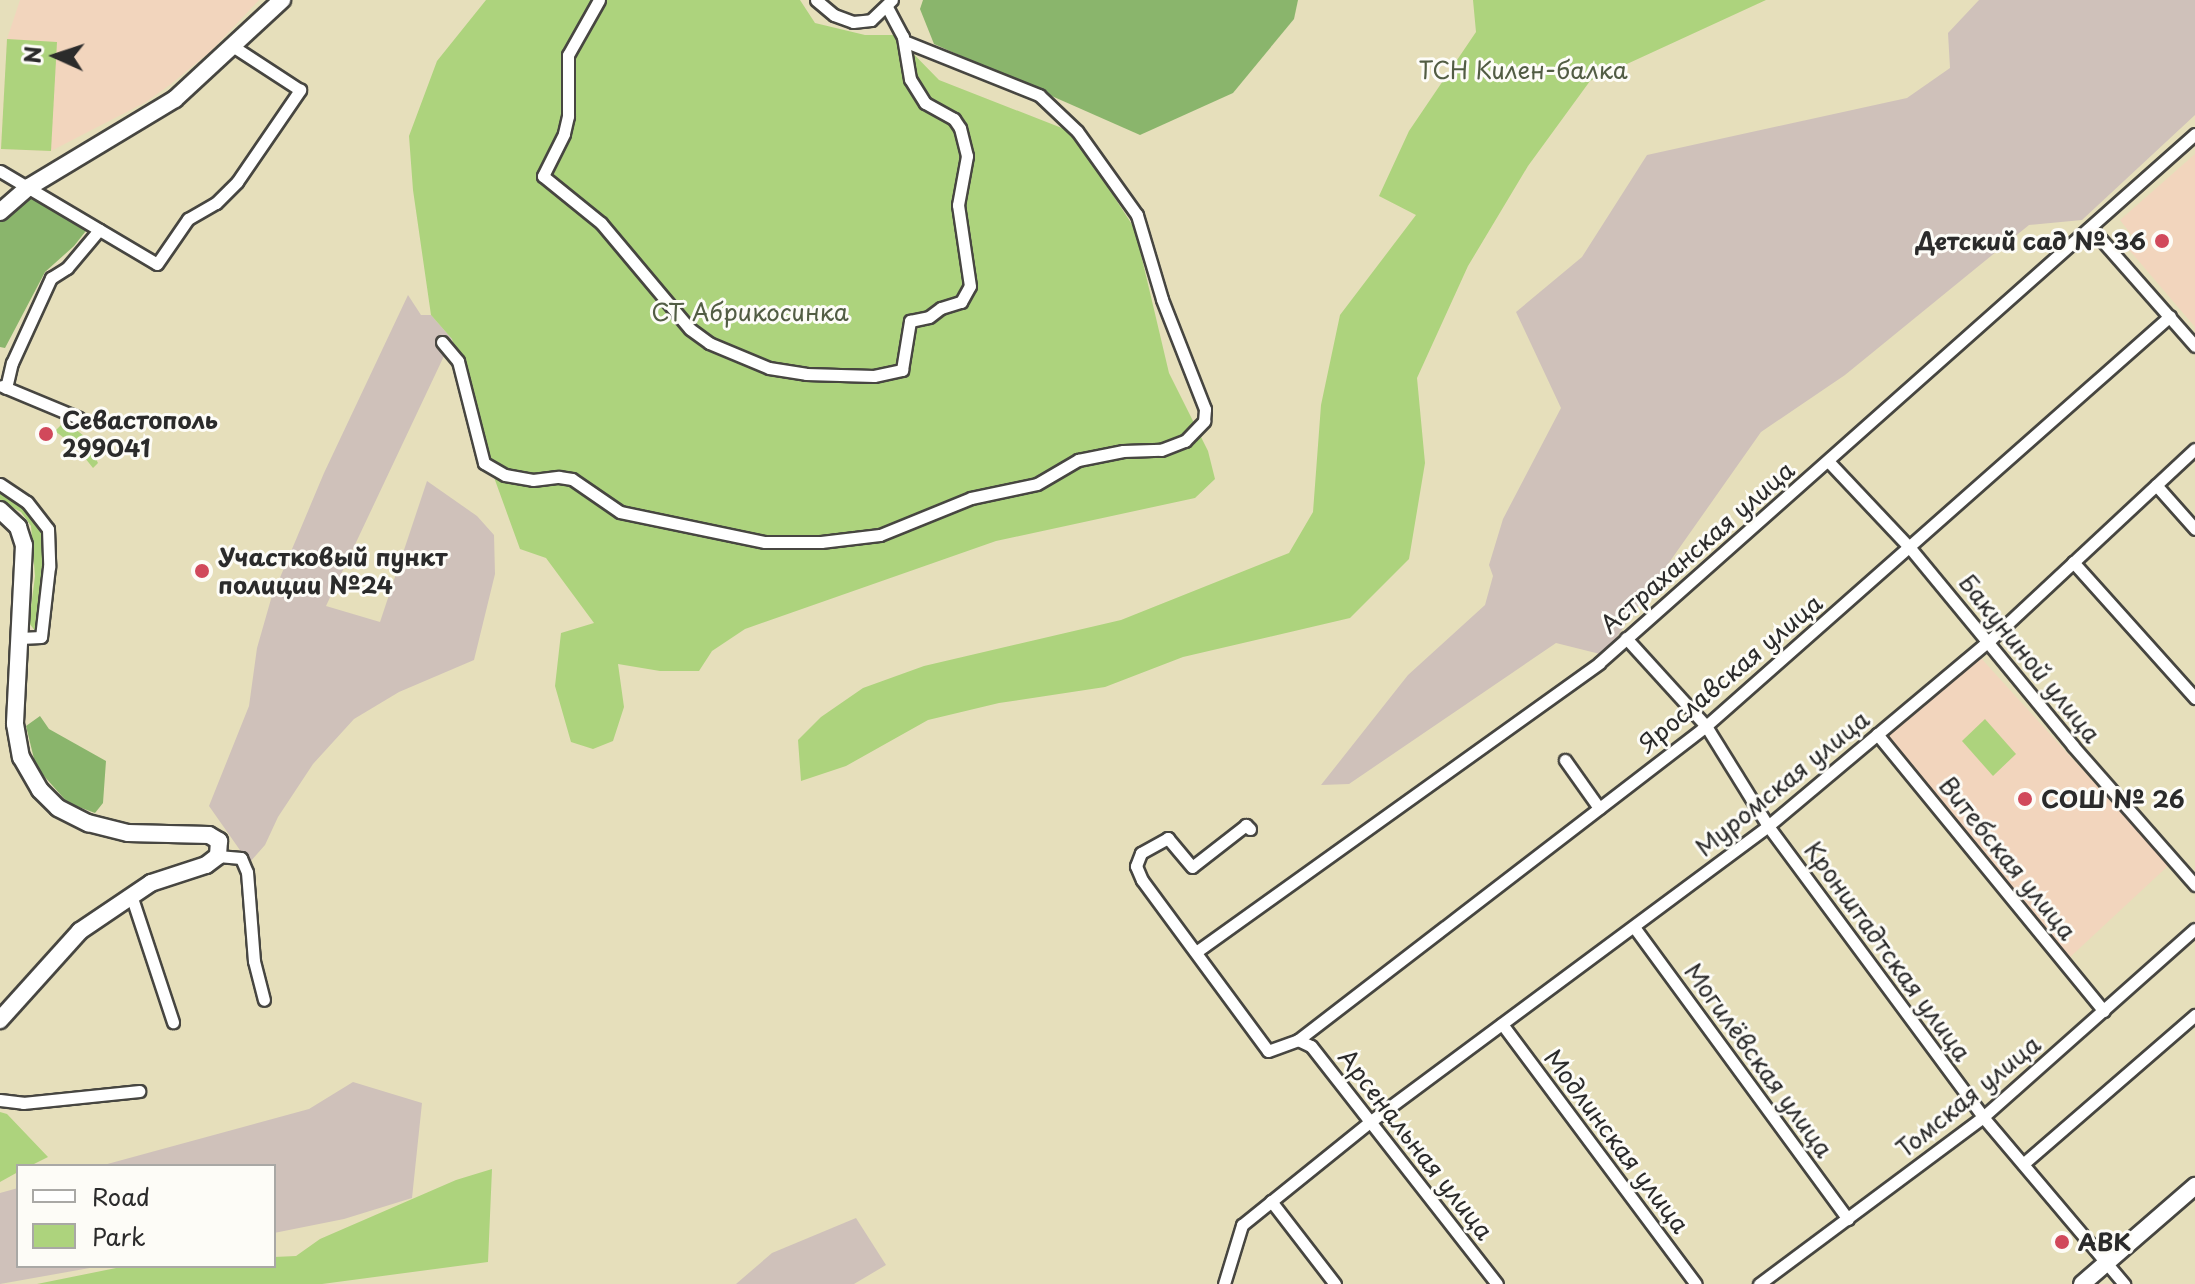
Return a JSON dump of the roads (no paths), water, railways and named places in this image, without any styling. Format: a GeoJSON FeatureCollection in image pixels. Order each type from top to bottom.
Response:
{"type":"FeatureCollection","features":[{"type":"Feature","properties":{"kind":"main road"},"geometry":{"type":"LineString","coordinates":[[0,212],[29,187],[166,106],[282,0]]}},
{"type":"Feature","properties":{"kind":"main road"},"geometry":{"type":"LineString","coordinates":[[0,510],[18,527],[24,545],[15,724],[21,757],[40,790],[58,808],[88,823],[128,833],[209,835],[218,848],[206,865],[151,883],[80,931],[0,1020]]}},
{"type":"Feature","properties":{"kind":"main road"},"geometry":{"type":"LineString","coordinates":[[2082,1284],[2195,1186]]}},
{"type":"Feature","properties":{"kind":"street"},"geometry":{"type":"LineString","coordinates":[[599,0],[568,55],[568,116],[564,134],[543,176],[601,223],[690,329],[709,343],[769,368],[806,374],[894,375],[902,370],[910,321],[929,317],[941,308],[961,302],[970,286],[958,205],[967,156],[954,119],[925,103],[910,79],[904,41],[890,4],[871,20],[853,22],[834,15],[816,0]]}},
{"type":"Feature","properties":{"kind":"street"},"geometry":{"type":"LineString","coordinates":[[442,342],[458,361],[484,463],[505,475],[533,480],[572,479],[620,512],[765,542],[821,542],[880,535],[971,498],[1037,484],[1078,460],[1123,451],[1161,450],[1185,441],[1204,421],[1205,409],[1167,312],[1137,215],[1077,131],[1039,95],[904,41]]}},
{"type":"Feature","properties":{"kind":"street"},"geometry":{"type":"LineString","coordinates":[[0,171],[157,264],[188,219],[216,203],[237,182],[300,90],[234,47]]}},
{"type":"Feature","properties":{"kind":"street","name":"Астраханская улица"},"geometry":{"type":"LineString","coordinates":[[1196,952],[1368,832],[1431,780],[1558,695],[1828,461],[2195,134]]}},
{"type":"Feature","properties":{"kind":"street"},"geometry":{"type":"LineString","coordinates":[[2091,228],[2195,346]]}},
{"type":"Feature","properties":{"kind":"street"},"geometry":{"type":"LineString","coordinates":[[79,418],[3,386],[51,278],[67,268],[99,230]]}},
{"type":"Feature","properties":{"kind":"street","name":"Ярославская улица"},"geometry":{"type":"LineString","coordinates":[[1298,1040],[1706,726],[2170,316]]}},
{"type":"Feature","properties":{"kind":"street","name":"Муромская улица"},"geometry":{"type":"LineString","coordinates":[[1224,1284],[1242,1225],[1371,1121],[1768,826],[1990,640],[2195,449]]}},
{"type":"Feature","properties":{"kind":"street","name":"Бакуниной улица"},"geometry":{"type":"LineString","coordinates":[[1828,461],[1910,548],[1990,640],[2073,746],[2195,885]]}},
{"type":"Feature","properties":{"kind":"street"},"geometry":{"type":"LineString","coordinates":[[0,484],[27,502],[48,529],[49,567],[41,637],[20,638]]}},
{"type":"Feature","properties":{"kind":"street"},"geometry":{"type":"LineString","coordinates":[[2156,485],[2195,529]]}},
{"type":"Feature","properties":{"kind":"street"},"geometry":{"type":"LineString","coordinates":[[2073,562],[2195,698]]}},
{"type":"Feature","properties":{"kind":"street","name":"Кронштадтская улица"},"geometry":{"type":"LineString","coordinates":[[1626,638],[1706,726],[1768,826],[1983,1117],[2124,1284]]}},
{"type":"Feature","properties":{"kind":"street","name":"Витебская улица"},"geometry":{"type":"LineString","coordinates":[[1877,734],[2104,1011]]}},
{"type":"Feature","properties":{"kind":"street"},"geometry":{"type":"LineString","coordinates":[[1565,760],[1599,808]]}},
{"type":"Feature","properties":{"kind":"street"},"geometry":{"type":"LineString","coordinates":[[1250,829],[1246,825],[1192,867],[1168,838],[1141,853],[1136,866],[1142,880],[1268,1051],[1298,1040]]}},
{"type":"Feature","properties":{"kind":"street"},"geometry":{"type":"LineString","coordinates":[[218,848],[241,858],[247,872],[254,961],[264,1000]]}},
{"type":"Feature","properties":{"kind":"street"},"geometry":{"type":"LineString","coordinates":[[131,895],[173,1022]]}},
{"type":"Feature","properties":{"kind":"street","name":"Могилёвская улица"},"geometry":{"type":"LineString","coordinates":[[1634,927],[1848,1219]]}},
{"type":"Feature","properties":{"kind":"street","name":"Томская улица"},"geometry":{"type":"LineString","coordinates":[[1759,1284],[1983,1117],[2195,929]]}},
{"type":"Feature","properties":{"kind":"street"},"geometry":{"type":"LineString","coordinates":[[2023,1164],[2195,1015]]}},
{"type":"Feature","properties":{"kind":"street","name":"Модлинская улица"},"geometry":{"type":"LineString","coordinates":[[1502,1024],[1696,1284]]}},
{"type":"Feature","properties":{"kind":"street","name":"Арсенальная улица"},"geometry":{"type":"LineString","coordinates":[[1298,1040],[1311,1046],[1497,1284]]}},
{"type":"Feature","properties":{"kind":"street"},"geometry":{"type":"LineString","coordinates":[[0,1100],[23,1103],[139,1091]]}},
{"type":"Feature","properties":{"kind":"street"},"geometry":{"type":"LineString","coordinates":[[1271,1201],[1335,1284]]}},
{"type":"Feature","properties":{"kind":"place","name":"Детский сад № 36"},"geometry":{"type":"Point","coordinates":[2162,241]}},
{"type":"Feature","properties":{"kind":"place","name":"Севастополь 299041"},"geometry":{"type":"Point","coordinates":[46,434]}},
{"type":"Feature","properties":{"kind":"place","name":"Участковый пункт полиции №24"},"geometry":{"type":"Point","coordinates":[202,571]}},
{"type":"Feature","properties":{"kind":"place","name":"СОШ № 26"},"geometry":{"type":"Point","coordinates":[2025,799]}},
{"type":"Feature","properties":{"kind":"place","name":"АВК"},"geometry":{"type":"Point","coordinates":[2062,1242]}},
{"type":"Feature","properties":{"kind":"park label","name":"ТСН Килен-балка"},"geometry":{"type":"Point","coordinates":[1523,70]}},
{"type":"Feature","properties":{"kind":"park label","name":"СТ Абрикосинка"},"geometry":{"type":"Point","coordinates":[750,312]}}]}
